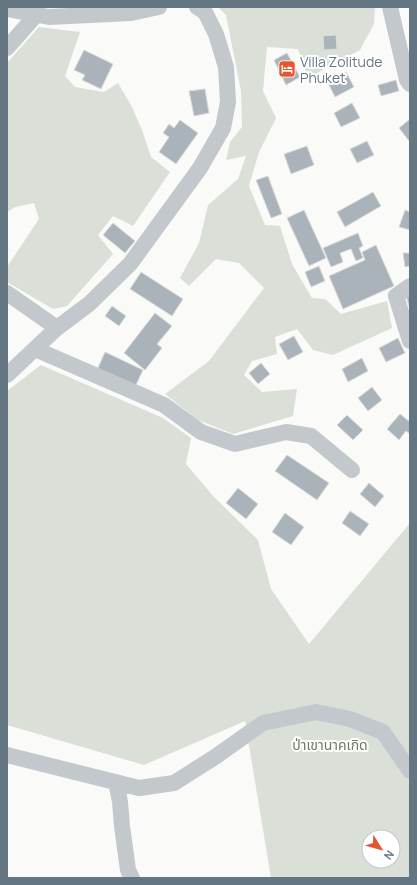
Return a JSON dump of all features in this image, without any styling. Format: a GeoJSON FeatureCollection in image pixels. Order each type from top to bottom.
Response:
{"type":"FeatureCollection","features":[{"type":"Feature","properties":{"kind":"street"},"geometry":{"type":"LineString","coordinates":[[7,9],[50,17],[131,13],[159,7]]}},
{"type":"Feature","properties":{"kind":"street"},"geometry":{"type":"LineString","coordinates":[[7,375],[57,328],[89,304],[130,264],[200,168],[223,128],[228,102],[226,67],[216,34],[205,12],[197,7]]}},
{"type":"Feature","properties":{"kind":"street"},"geometry":{"type":"LineString","coordinates":[[390,7],[407,80],[410,84]]}},
{"type":"Feature","properties":{"kind":"street"},"geometry":{"type":"LineString","coordinates":[[7,48],[36,15]]}},
{"type":"Feature","properties":{"kind":"street"},"geometry":{"type":"LineString","coordinates":[[410,286],[396,296],[410,341]]}},
{"type":"Feature","properties":{"kind":"street"},"geometry":{"type":"LineString","coordinates":[[7,293],[57,328]]}},
{"type":"Feature","properties":{"kind":"street"},"geometry":{"type":"LineString","coordinates":[[35,349],[164,405],[201,432],[235,444],[286,432],[311,436],[352,470]]}},
{"type":"Feature","properties":{"kind":"street"},"geometry":{"type":"LineString","coordinates":[[7,755],[139,788],[174,783],[215,757],[263,723],[316,712],[350,719],[383,732],[410,771]]}},
{"type":"Feature","properties":{"kind":"street"},"geometry":{"type":"LineString","coordinates":[[116,782],[120,802],[128,870],[132,878]]}},
{"type":"Feature","properties":{"kind":"green space"},"geometry":{"type":"Polygon","coordinates":[[[218,7],[375,7],[374,24],[360,50],[308,78],[298,49],[267,47],[263,91],[276,118],[259,152],[249,186],[265,225],[280,226],[292,264],[312,298],[325,299],[341,314],[387,301],[392,328],[333,355],[313,350],[297,329],[275,337],[277,354],[252,361],[244,375],[262,392],[297,389],[293,416],[233,434],[198,420],[165,394],[209,361],[264,288],[239,263],[216,259],[189,286],[180,278],[199,243],[208,205],[238,179],[246,156],[226,160],[230,142],[242,127],[241,91],[226,15],[218,7]]]}},
{"type":"Feature","properties":{"kind":"green space"},"geometry":{"type":"Polygon","coordinates":[[[39,27],[80,32],[65,76],[75,87],[104,92],[118,83],[132,107],[151,157],[170,172],[133,226],[113,216],[98,235],[113,254],[67,306],[53,309],[7,282],[7,267],[39,219],[34,203],[15,207],[7,212],[7,63],[39,27]]]}},
{"type":"Feature","properties":{"kind":"green space","name":"ป่าเขานาคเกิด"},"geometry":{"type":"Polygon","coordinates":[[[41,365],[163,418],[191,438],[186,464],[214,497],[258,540],[271,589],[309,644],[410,523],[410,878],[271,878],[245,721],[144,765],[7,725],[7,391],[41,365]]]}},
{"type":"Feature","properties":{"kind":"building"},"geometry":{"type":"Polygon","coordinates":[[[336,35],[337,49],[324,50],[323,36],[336,35]]]}},
{"type":"Feature","properties":{"kind":"building"},"geometry":{"type":"Polygon","coordinates":[[[84,50],[113,64],[101,89],[82,80],[85,75],[74,70],[84,50]]]}},
{"type":"Feature","properties":{"kind":"building","name":"Villa Zolitude Phuket"},"geometry":{"type":"Polygon","coordinates":[[[287,53],[300,77],[286,85],[274,60],[287,53]]]}},
{"type":"Feature","properties":{"kind":"building"},"geometry":{"type":"Polygon","coordinates":[[[346,72],[354,87],[335,97],[327,81],[346,72]]]}},
{"type":"Feature","properties":{"kind":"building"},"geometry":{"type":"Polygon","coordinates":[[[396,80],[399,91],[381,96],[378,85],[396,80]]]}},
{"type":"Feature","properties":{"kind":"building"},"geometry":{"type":"Polygon","coordinates":[[[205,89],[209,113],[194,116],[189,91],[205,89]]]}},
{"type":"Feature","properties":{"kind":"building"},"geometry":{"type":"Polygon","coordinates":[[[352,103],[360,118],[341,127],[334,113],[352,103]]]}},
{"type":"Feature","properties":{"kind":"building"},"geometry":{"type":"Polygon","coordinates":[[[410,119],[410,140],[409,141],[399,128],[410,119]]]}},
{"type":"Feature","properties":{"kind":"building"},"geometry":{"type":"Polygon","coordinates":[[[180,120],[198,133],[176,164],[159,152],[169,137],[163,133],[169,124],[174,128],[180,120]]]}},
{"type":"Feature","properties":{"kind":"building"},"geometry":{"type":"Polygon","coordinates":[[[367,141],[374,155],[357,163],[350,149],[367,141]]]}},
{"type":"Feature","properties":{"kind":"building"},"geometry":{"type":"Polygon","coordinates":[[[307,146],[314,165],[291,174],[284,154],[307,146]]]}},
{"type":"Feature","properties":{"kind":"building"},"geometry":{"type":"Polygon","coordinates":[[[268,176],[282,214],[271,218],[256,180],[268,176]]]}},
{"type":"Feature","properties":{"kind":"building"},"geometry":{"type":"Polygon","coordinates":[[[373,192],[381,206],[345,227],[337,212],[373,192]]]}},
{"type":"Feature","properties":{"kind":"building"},"geometry":{"type":"Polygon","coordinates":[[[304,210],[326,258],[309,266],[287,218],[304,210]]]}},
{"type":"Feature","properties":{"kind":"building"},"geometry":{"type":"Polygon","coordinates":[[[405,210],[410,212],[410,230],[399,227],[405,210]]]}},
{"type":"Feature","properties":{"kind":"building"},"geometry":{"type":"Polygon","coordinates":[[[113,223],[135,241],[125,253],[103,235],[113,223]]]}},
{"type":"Feature","properties":{"kind":"building"},"geometry":{"type":"Polygon","coordinates":[[[358,233],[363,246],[359,248],[363,258],[356,261],[351,249],[340,253],[343,262],[331,267],[323,248],[358,233]]]}},
{"type":"Feature","properties":{"kind":"building"},"geometry":{"type":"Polygon","coordinates":[[[376,245],[394,286],[343,309],[329,276],[365,260],[362,252],[376,245]]]}},
{"type":"Feature","properties":{"kind":"building"},"geometry":{"type":"Polygon","coordinates":[[[403,253],[410,253],[410,266],[405,267],[403,253]]]}},
{"type":"Feature","properties":{"kind":"building"},"geometry":{"type":"Polygon","coordinates":[[[319,266],[325,281],[311,287],[305,272],[319,266]]]}},
{"type":"Feature","properties":{"kind":"building"},"geometry":{"type":"Polygon","coordinates":[[[141,272],[183,299],[172,316],[130,289],[141,272]]]}},
{"type":"Feature","properties":{"kind":"building"},"geometry":{"type":"Polygon","coordinates":[[[410,294],[410,310],[406,295],[410,294]]]}},
{"type":"Feature","properties":{"kind":"building"},"geometry":{"type":"Polygon","coordinates":[[[112,306],[126,316],[119,326],[105,316],[112,306]]]}},
{"type":"Feature","properties":{"kind":"building"},"geometry":{"type":"Polygon","coordinates":[[[155,313],[172,326],[157,344],[162,348],[145,370],[124,353],[155,313]]]}},
{"type":"Feature","properties":{"kind":"building"},"geometry":{"type":"Polygon","coordinates":[[[294,336],[303,352],[288,360],[279,344],[294,336]]]}},
{"type":"Feature","properties":{"kind":"building"},"geometry":{"type":"Polygon","coordinates":[[[398,338],[405,353],[386,362],[379,348],[398,338]]]}},
{"type":"Feature","properties":{"kind":"building"},"geometry":{"type":"Polygon","coordinates":[[[105,352],[143,370],[135,387],[97,370],[105,352]]]}},
{"type":"Feature","properties":{"kind":"building"},"geometry":{"type":"Polygon","coordinates":[[[362,358],[368,371],[348,382],[342,369],[362,358]]]}},
{"type":"Feature","properties":{"kind":"building"},"geometry":{"type":"Polygon","coordinates":[[[261,363],[270,374],[258,384],[249,373],[261,363]]]}},
{"type":"Feature","properties":{"kind":"building"},"geometry":{"type":"Polygon","coordinates":[[[372,387],[382,400],[368,411],[358,398],[372,387]]]}},
{"type":"Feature","properties":{"kind":"building"},"geometry":{"type":"Polygon","coordinates":[[[400,414],[410,422],[410,434],[406,431],[399,440],[387,429],[400,414]]]}},
{"type":"Feature","properties":{"kind":"building"},"geometry":{"type":"Polygon","coordinates":[[[347,415],[363,430],[353,440],[337,425],[347,415]]]}},
{"type":"Feature","properties":{"kind":"building"},"geometry":{"type":"Polygon","coordinates":[[[287,455],[329,483],[317,500],[275,471],[287,455]]]}},
{"type":"Feature","properties":{"kind":"building"},"geometry":{"type":"Polygon","coordinates":[[[369,483],[384,496],[375,507],[360,494],[369,483]]]}},
{"type":"Feature","properties":{"kind":"building"},"geometry":{"type":"Polygon","coordinates":[[[238,488],[258,504],[246,519],[226,503],[238,488]]]}},
{"type":"Feature","properties":{"kind":"building"},"geometry":{"type":"Polygon","coordinates":[[[350,511],[369,524],[360,536],[342,523],[350,511]]]}},
{"type":"Feature","properties":{"kind":"building"},"geometry":{"type":"Polygon","coordinates":[[[285,513],[304,527],[291,545],[272,532],[285,513]]]}},
{"type":"Feature","properties":{"kind":"place","name":"Villa Zolitude Phuket"},"geometry":{"type":"Point","coordinates":[287,69]}}]}
